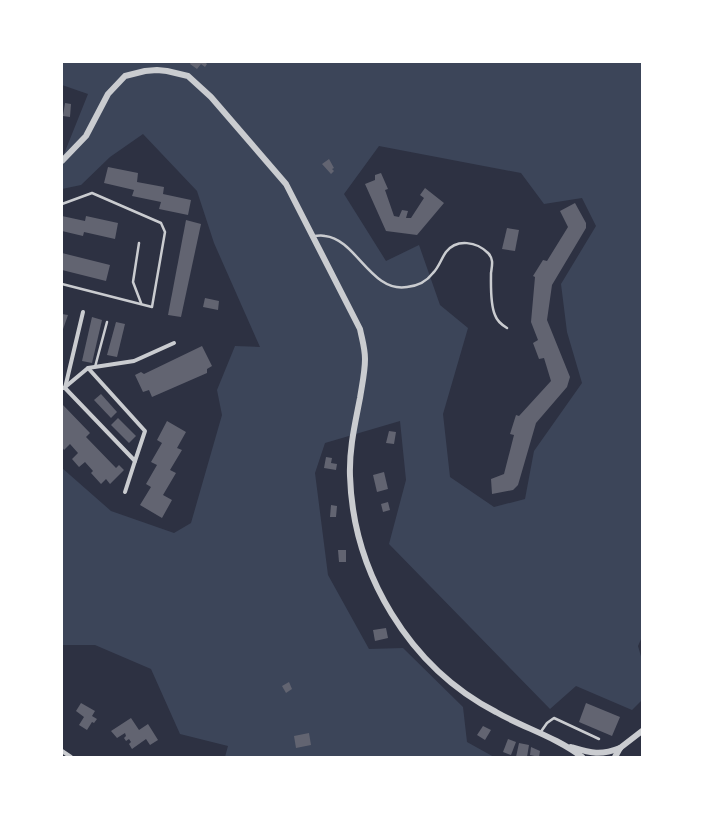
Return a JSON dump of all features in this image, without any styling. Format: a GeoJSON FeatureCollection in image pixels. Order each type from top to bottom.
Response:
{"type":"FeatureCollection","features":[{"type":"Feature","properties":{"kind":"street"},"geometry":{"type":"LineString","coordinates":[[62,161],[86,136],[108,94],[125,76],[146,70],[178,73],[188,76],[211,97],[286,184],[360,329],[364,347],[365,369],[351,443],[350,476],[352,497],[360,540],[375,582],[388,608],[408,638],[438,670],[472,698],[496,712],[568,746],[594,753],[606,754],[620,748],[642,731]]}},
{"type":"Feature","properties":{"kind":"street"},"geometry":{"type":"LineString","coordinates":[[63,388],[83,312]]}},
{"type":"Feature","properties":{"kind":"street"},"geometry":{"type":"LineString","coordinates":[[63,388],[88,368],[134,361],[174,343]]}},
{"type":"Feature","properties":{"kind":"street"},"geometry":{"type":"LineString","coordinates":[[88,368],[145,431],[125,492]]}},
{"type":"Feature","properties":{"kind":"street"},"geometry":{"type":"LineString","coordinates":[[63,388],[135,462]]}},
{"type":"Feature","properties":{"kind":"street"},"geometry":{"type":"LineString","coordinates":[[568,746],[582,757]]}},
{"type":"Feature","properties":{"kind":"street"},"geometry":{"type":"LineString","coordinates":[[615,757],[620,748]]}},
{"type":"Feature","properties":{"kind":"street"},"geometry":{"type":"LineString","coordinates":[[62,750],[71,757]]}},
{"type":"Feature","properties":{"kind":"lane"},"geometry":{"type":"LineString","coordinates":[[62,204],[92,193],[161,224],[165,232],[152,307],[62,284]]}},
{"type":"Feature","properties":{"kind":"lane"},"geometry":{"type":"LineString","coordinates":[[313,236],[325,236],[342,243],[378,279],[397,287],[406,288],[423,282],[433,274],[446,252],[454,245],[462,243],[472,244],[482,248],[490,254],[493,261],[491,274],[494,315],[500,323],[507,328]]}},
{"type":"Feature","properties":{"kind":"lane"},"geometry":{"type":"LineString","coordinates":[[139,243],[133,282],[142,304]]}},
{"type":"Feature","properties":{"kind":"lane"},"geometry":{"type":"LineString","coordinates":[[95,367],[107,322]]}},
{"type":"Feature","properties":{"kind":"lane"},"geometry":{"type":"LineString","coordinates":[[540,733],[547,723],[554,718],[599,739]]}},
{"type":"Feature","properties":{"kind":"shaded area"},"geometry":{"type":"Polygon","coordinates":[[[62,62],[642,62],[642,637],[638,646],[642,660],[642,700],[632,710],[576,686],[550,709],[389,544],[406,480],[400,421],[325,443],[315,473],[328,575],[369,649],[403,648],[463,707],[467,742],[494,757],[225,757],[228,746],[180,734],[151,669],[95,645],[62,645],[62,468],[111,511],[174,533],[191,523],[222,415],[217,390],[235,346],[260,347],[214,243],[197,191],[143,134],[110,157],[81,185],[62,189],[62,159],[88,94],[62,85],[62,62]],[[379,146],[344,194],[386,261],[419,245],[440,305],[468,328],[443,414],[450,477],[494,507],[525,499],[534,451],[582,383],[567,332],[561,284],[596,226],[582,198],[544,204],[521,173],[379,146]]]}},
{"type":"Feature","properties":{"kind":"building"},"geometry":{"type":"Polygon","coordinates":[[[191,62],[205,62],[207,64],[205,67],[201,64],[197,69],[190,64],[191,62]]]}},
{"type":"Feature","properties":{"kind":"building"},"geometry":{"type":"Polygon","coordinates":[[[65,103],[71,104],[70,117],[63,116],[65,103]]]}},
{"type":"Feature","properties":{"kind":"building"},"geometry":{"type":"Polygon","coordinates":[[[329,159],[334,168],[332,169],[334,171],[331,174],[322,164],[329,159]]]}},
{"type":"Feature","properties":{"kind":"building"},"geometry":{"type":"Polygon","coordinates":[[[108,167],[138,173],[137,182],[164,187],[163,194],[191,200],[188,215],[159,209],[161,202],[132,196],[134,190],[104,183],[108,167]]]}},
{"type":"Feature","properties":{"kind":"building"},"geometry":{"type":"Polygon","coordinates":[[[381,173],[388,189],[385,190],[394,216],[399,217],[402,210],[408,211],[406,218],[411,218],[424,198],[420,195],[425,188],[444,203],[417,235],[386,231],[365,184],[375,180],[375,175],[381,173]]]}},
{"type":"Feature","properties":{"kind":"building"},"geometry":{"type":"Polygon","coordinates":[[[575,203],[586,223],[586,228],[552,285],[547,320],[570,377],[567,387],[536,423],[518,485],[513,490],[492,494],[491,479],[504,474],[514,435],[510,434],[516,415],[519,416],[551,381],[544,358],[539,359],[533,343],[538,340],[531,322],[535,277],[533,276],[543,260],[547,261],[568,227],[560,211],[575,203]]]}},
{"type":"Feature","properties":{"kind":"building"},"geometry":{"type":"Polygon","coordinates":[[[62,216],[85,221],[86,216],[118,223],[115,239],[84,232],[83,236],[62,231],[62,216]]]}},
{"type":"Feature","properties":{"kind":"building"},"geometry":{"type":"Polygon","coordinates":[[[186,220],[201,224],[181,317],[168,315],[186,220]]]}},
{"type":"Feature","properties":{"kind":"building"},"geometry":{"type":"Polygon","coordinates":[[[507,228],[519,230],[515,251],[502,249],[507,228]]]}},
{"type":"Feature","properties":{"kind":"building"},"geometry":{"type":"Polygon","coordinates":[[[62,253],[110,265],[106,281],[62,270],[62,253]]]}},
{"type":"Feature","properties":{"kind":"building"},"geometry":{"type":"Polygon","coordinates":[[[205,298],[219,301],[218,310],[203,307],[205,298]]]}},
{"type":"Feature","properties":{"kind":"building"},"geometry":{"type":"Polygon","coordinates":[[[62,314],[68,315],[62,332],[62,314]]]}},
{"type":"Feature","properties":{"kind":"building"},"geometry":{"type":"Polygon","coordinates":[[[92,317],[102,320],[92,363],[82,361],[92,317]]]}},
{"type":"Feature","properties":{"kind":"building"},"geometry":{"type":"Polygon","coordinates":[[[116,322],[125,324],[117,357],[107,355],[116,322]]]}},
{"type":"Feature","properties":{"kind":"building"},"geometry":{"type":"Polygon","coordinates":[[[202,346],[212,366],[207,369],[207,373],[152,397],[149,390],[143,392],[135,375],[141,372],[144,374],[202,346]]]}},
{"type":"Feature","properties":{"kind":"building"},"geometry":{"type":"Polygon","coordinates":[[[101,394],[117,412],[111,418],[94,400],[101,394]]]}},
{"type":"Feature","properties":{"kind":"building"},"geometry":{"type":"Polygon","coordinates":[[[62,404],[90,433],[86,437],[116,468],[119,465],[124,470],[110,484],[106,479],[101,484],[91,473],[93,471],[85,462],[79,467],[72,459],[78,453],[70,444],[64,450],[62,447],[62,404]]]}},
{"type":"Feature","properties":{"kind":"building"},"geometry":{"type":"Polygon","coordinates":[[[118,418],[136,436],[129,443],[111,425],[118,418]]]}},
{"type":"Feature","properties":{"kind":"building"},"geometry":{"type":"Polygon","coordinates":[[[167,421],[186,432],[177,448],[182,450],[170,470],[176,473],[163,495],[172,500],[162,518],[140,505],[151,487],[146,484],[157,465],[151,462],[162,443],[157,440],[167,421]]]}},
{"type":"Feature","properties":{"kind":"building"},"geometry":{"type":"Polygon","coordinates":[[[389,431],[396,432],[394,444],[386,443],[389,431]]]}},
{"type":"Feature","properties":{"kind":"building"},"geometry":{"type":"Polygon","coordinates":[[[326,457],[332,458],[331,463],[337,464],[336,470],[324,468],[326,457]]]}},
{"type":"Feature","properties":{"kind":"building"},"geometry":{"type":"Polygon","coordinates":[[[384,472],[388,489],[377,492],[373,475],[384,472]]]}},
{"type":"Feature","properties":{"kind":"building"},"geometry":{"type":"Polygon","coordinates":[[[388,502],[390,510],[383,512],[381,504],[388,502]]]}},
{"type":"Feature","properties":{"kind":"building"},"geometry":{"type":"Polygon","coordinates":[[[331,505],[337,506],[336,517],[330,517],[331,505]]]}},
{"type":"Feature","properties":{"kind":"building"},"geometry":{"type":"Polygon","coordinates":[[[338,550],[346,550],[346,562],[339,562],[338,550]]]}},
{"type":"Feature","properties":{"kind":"building"},"geometry":{"type":"Polygon","coordinates":[[[386,628],[388,638],[375,641],[373,630],[386,628]]]}},
{"type":"Feature","properties":{"kind":"building"},"geometry":{"type":"Polygon","coordinates":[[[289,682],[292,689],[286,693],[282,686],[289,682]]]}},
{"type":"Feature","properties":{"kind":"building"},"geometry":{"type":"Polygon","coordinates":[[[81,703],[95,711],[92,716],[97,719],[94,723],[92,722],[87,730],[79,725],[84,717],[76,711],[81,703]]]}},
{"type":"Feature","properties":{"kind":"building"},"geometry":{"type":"Polygon","coordinates":[[[586,703],[620,717],[612,736],[579,722],[586,703]]]}},
{"type":"Feature","properties":{"kind":"building"},"geometry":{"type":"Polygon","coordinates":[[[131,718],[139,730],[148,724],[158,740],[150,745],[146,739],[132,749],[129,744],[131,742],[129,739],[126,741],[124,738],[126,736],[125,733],[117,738],[111,731],[131,718]]]}},
{"type":"Feature","properties":{"kind":"building"},"geometry":{"type":"Polygon","coordinates":[[[483,726],[491,730],[485,740],[477,735],[483,726]]]}},
{"type":"Feature","properties":{"kind":"building"},"geometry":{"type":"Polygon","coordinates":[[[309,733],[311,745],[296,748],[294,736],[309,733]]]}},
{"type":"Feature","properties":{"kind":"building"},"geometry":{"type":"Polygon","coordinates":[[[508,739],[516,742],[511,755],[503,752],[508,739]]]}},
{"type":"Feature","properties":{"kind":"building"},"geometry":{"type":"Polygon","coordinates":[[[519,743],[529,745],[527,757],[516,757],[519,743]]]}},
{"type":"Feature","properties":{"kind":"building"},"geometry":{"type":"Polygon","coordinates":[[[531,747],[540,751],[539,757],[530,755],[531,747]]]}}]}
